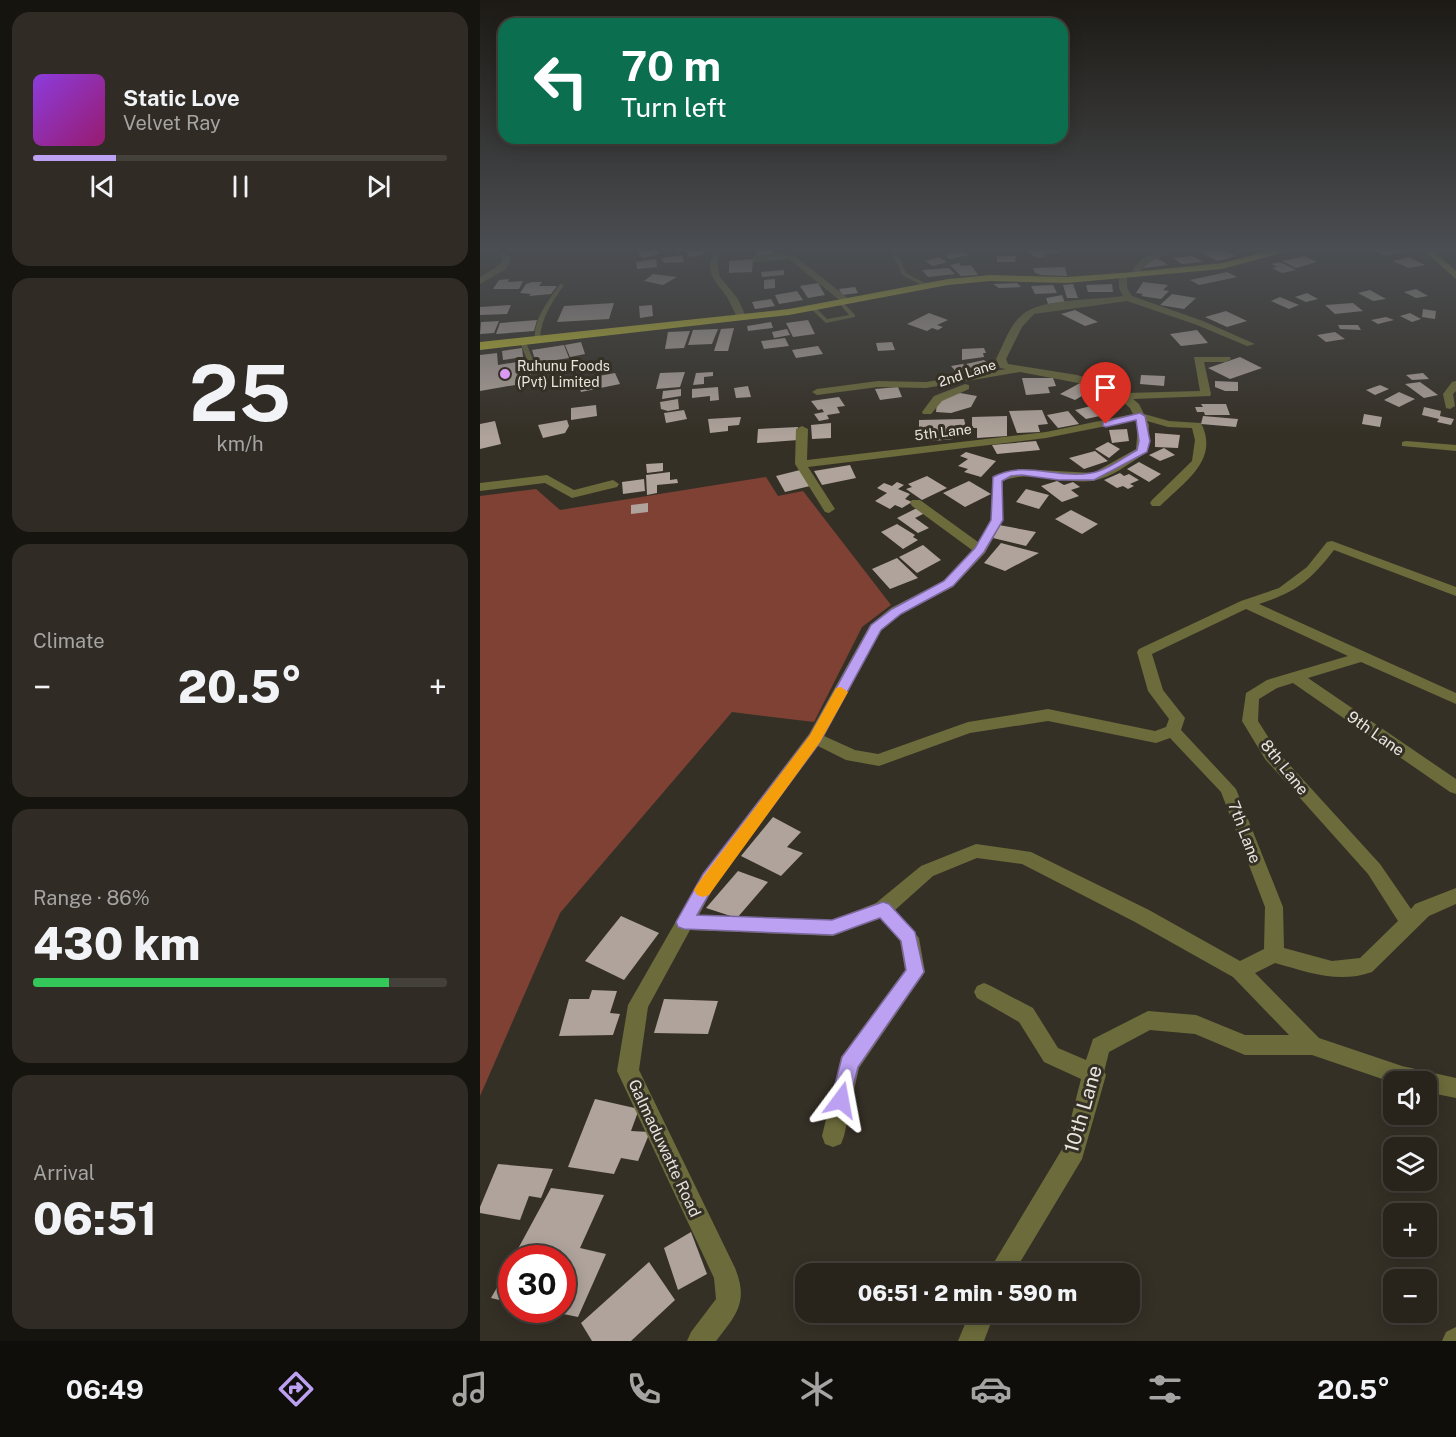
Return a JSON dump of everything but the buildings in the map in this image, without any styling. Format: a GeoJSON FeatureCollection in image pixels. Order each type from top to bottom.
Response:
{"type":"FeatureCollection","features":[{"type":"Feature","properties":{"kind":"highway"},"geometry":{"type":"LineString","coordinates":[[480,346],[522,339],[741,317],[817,312]]}},
{"type":"Feature","properties":{"kind":"street"},"geometry":{"type":"LineString","coordinates":[[739,312],[741,317]]}},
{"type":"Feature","properties":{"kind":"street"},"geometry":{"type":"LineString","coordinates":[[1032,312],[1019,323],[1001,359],[1004,366],[1101,383],[1127,396],[1206,394],[1198,359],[1226,360]]}},
{"type":"Feature","properties":{"kind":"street"},"geometry":{"type":"LineString","coordinates":[[1167,312],[1250,344]]}},
{"type":"Feature","properties":{"kind":"street"},"geometry":{"type":"LineString","coordinates":[[817,392],[878,384],[926,385],[1022,370]]}},
{"type":"Feature","properties":{"kind":"street","name":"2nd Lane"},"geometry":{"type":"LineString","coordinates":[[927,412],[931,402],[946,394],[987,383],[1022,370]]}},
{"type":"Feature","properties":{"kind":"street"},"geometry":{"type":"LineString","coordinates":[[1450,406],[1448,394],[1456,384]]}},
{"type":"Feature","properties":{"kind":"street","name":"Galmaduwatte Road"},"geometry":{"type":"LineString","coordinates":[[700,1341],[729,1303],[726,1277],[628,1071],[638,1005],[709,879],[815,738],[875,628],[896,611],[948,584],[980,550],[997,520],[997,479],[1008,473],[1022,472],[1094,477],[1142,452],[1145,441],[1140,416],[1127,396]]}},
{"type":"Feature","properties":{"kind":"street"},"geometry":{"type":"LineString","coordinates":[[1140,416],[1168,424],[1197,425],[1201,440],[1198,462],[1156,503]]}},
{"type":"Feature","properties":{"kind":"street","name":"5th Lane"},"geometry":{"type":"LineString","coordinates":[[801,464],[1046,435],[1090,428],[1140,416]]}},
{"type":"Feature","properties":{"kind":"street"},"geometry":{"type":"LineString","coordinates":[[802,429],[801,464],[829,509]]}},
{"type":"Feature","properties":{"kind":"street"},"geometry":{"type":"LineString","coordinates":[[1406,444],[1456,447]]}},
{"type":"Feature","properties":{"kind":"street"},"geometry":{"type":"LineString","coordinates":[[480,487],[547,479],[572,494],[613,484]]}},
{"type":"Feature","properties":{"kind":"street"},"geometry":{"type":"LineString","coordinates":[[916,503],[980,550]]}},
{"type":"Feature","properties":{"kind":"street"},"geometry":{"type":"LineString","coordinates":[[815,738],[852,756],[879,760],[969,728],[1048,715],[1156,737],[1173,731],[1177,718],[1156,691],[1144,652],[1246,604],[1284,591],[1312,570],[1332,545],[1456,592]]}},
{"type":"Feature","properties":{"kind":"street"},"geometry":{"type":"LineString","coordinates":[[1246,604],[1456,699]]}},
{"type":"Feature","properties":{"kind":"street","name":"8th Lane"},"geometry":{"type":"LineString","coordinates":[[1361,657],[1272,684],[1251,697],[1250,721],[1271,755],[1374,869],[1410,923]]}},
{"type":"Feature","properties":{"kind":"street","name":"9th Lane"},"geometry":{"type":"LineString","coordinates":[[1295,677],[1456,788]]}},
{"type":"Feature","properties":{"kind":"street","name":"7th Lane"},"geometry":{"type":"LineString","coordinates":[[1173,731],[1228,789],[1274,907],[1274,954]]}},
{"type":"Feature","properties":{"kind":"street"},"geometry":{"type":"LineString","coordinates":[[684,922],[833,928],[883,909],[927,871],[976,851],[1025,857],[1142,916],[1240,970],[1312,1045]]}},
{"type":"Feature","properties":{"kind":"street"},"geometry":{"type":"LineString","coordinates":[[1240,970],[1274,954],[1332,970],[1365,966],[1422,910],[1456,896]]}},
{"type":"Feature","properties":{"kind":"street"},"geometry":{"type":"LineString","coordinates":[[833,1136],[849,1064],[915,972],[909,938],[883,909]]}},
{"type":"Feature","properties":{"kind":"street"},"geometry":{"type":"LineString","coordinates":[[984,992],[1026,1015],[1052,1055],[1095,1075]]}},
{"type":"Feature","properties":{"kind":"street","name":"10th Lane"},"geometry":{"type":"LineString","coordinates":[[1006,1263],[1074,1151],[1095,1075],[1100,1046],[1148,1020],[1196,1025],[1245,1045],[1312,1045],[1402,1076],[1456,1088]]}},
{"type":"Feature","properties":{"kind":"street"},"geometry":{"type":"LineString","coordinates":[[972,1341],[979,1323]]}},
{"type":"Feature","properties":{"kind":"lane"},"geometry":{"type":"LineString","coordinates":[[537,338],[537,331],[546,312]]}},
{"type":"Feature","properties":{"kind":"lane"},"geometry":{"type":"LineString","coordinates":[[817,312],[825,321],[854,316],[850,312]]}},
{"type":"Feature","properties":{"kind":"lane"},"geometry":{"type":"LineString","coordinates":[[522,339],[533,367]]}},
{"type":"Feature","properties":{"kind":"shaded area"},"geometry":{"type":"Polygon","coordinates":[[[766,477],[778,496],[803,491],[891,605],[862,627],[814,722],[732,712],[560,913],[480,1096],[480,496],[536,489],[560,510],[766,477]]]}},
{"type":"Feature","properties":{"kind":"slow traffic"},"geometry":{"type":"LineString","coordinates":[[703,890],[815,738],[841,692]]}},
{"type":"Feature","properties":{"kind":"place","name":"Ruhunu Foods (Pvt) Limited"},"geometry":{"type":"Point","coordinates":[505,374]}},
{"type":"Feature","properties":{"kind":"route"},"geometry":{"type":"LineString","coordinates":[[841,1100],[849,1064],[915,972],[909,938],[883,909],[833,928],[684,922],[709,879],[815,738],[875,628],[896,611],[948,584],[980,550],[997,520],[997,479],[1008,473],[1022,472],[1094,477],[1142,452],[1145,441],[1140,416],[1106,424]]}}]}
